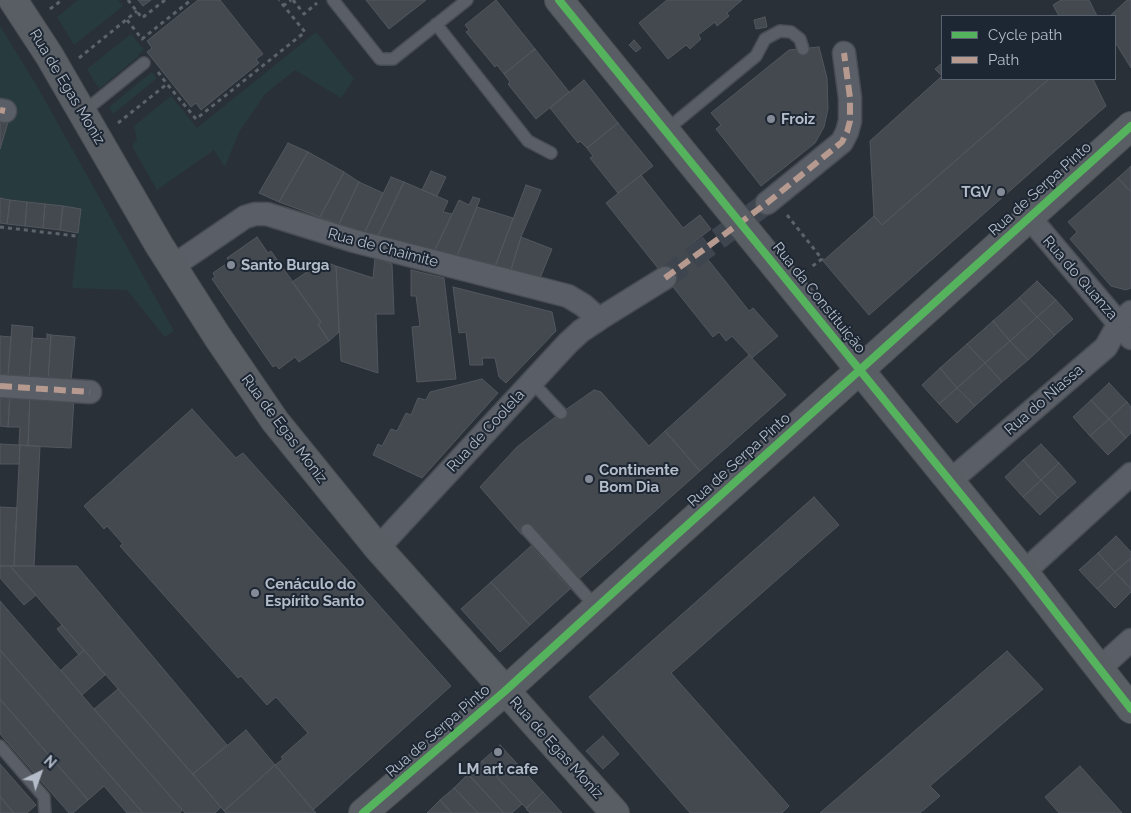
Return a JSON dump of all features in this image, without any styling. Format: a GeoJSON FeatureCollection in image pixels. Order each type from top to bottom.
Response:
{"type":"FeatureCollection","features":[{"type":"Feature","properties":{"kind":"main road","name":"Rua da Constituição"},"geometry":{"type":"LineString","coordinates":[[559,0],[1024,572],[1131,709]]}},
{"type":"Feature","properties":{"kind":"main road","name":"Rua de Egas Moniz"},"geometry":{"type":"LineString","coordinates":[[15,1],[49,55],[173,266],[274,421],[378,548],[615,813]]}},
{"type":"Feature","properties":{"kind":"main road","name":"Rua de Serpa Pinto"},"geometry":{"type":"LineString","coordinates":[[363,813],[505,691],[1131,126]]}},
{"type":"Feature","properties":{"kind":"street"},"geometry":{"type":"LineString","coordinates":[[767,203],[842,142],[850,122],[850,98],[844,53]]}},
{"type":"Feature","properties":{"kind":"street","name":"Rua de Chaimite"},"geometry":{"type":"LineString","coordinates":[[173,266],[245,217],[255,214],[267,214],[354,241],[568,296],[583,305],[599,319]]}},
{"type":"Feature","properties":{"kind":"street","name":"Rua do Quanza"},"geometry":{"type":"LineString","coordinates":[[1029,218],[1127,324]]}},
{"type":"Feature","properties":{"kind":"street","name":"Rua de Coolela"},"geometry":{"type":"LineString","coordinates":[[378,548],[568,343],[581,331],[665,278]]}},
{"type":"Feature","properties":{"kind":"street","name":"Rua do Niassa"},"geometry":{"type":"LineString","coordinates":[[950,481],[1106,346],[1127,324]]}},
{"type":"Feature","properties":{"kind":"street"},"geometry":{"type":"LineString","coordinates":[[0,386],[90,392]]}},
{"type":"Feature","properties":{"kind":"street"},"geometry":{"type":"LineString","coordinates":[[1024,572],[1131,474]]}},
{"type":"Feature","properties":{"kind":"street"},"geometry":{"type":"LineString","coordinates":[[1099,669],[1131,640]]}},
{"type":"Feature","properties":{"kind":"lane"},"geometry":{"type":"LineString","coordinates":[[333,0],[380,59],[393,59],[467,0]]}},
{"type":"Feature","properties":{"kind":"lane"},"geometry":{"type":"LineString","coordinates":[[436,24],[528,141],[551,153]]}},
{"type":"Feature","properties":{"kind":"lane"},"geometry":{"type":"LineString","coordinates":[[665,130],[756,56],[765,39],[780,31],[790,32],[800,39],[803,49]]}},
{"type":"Feature","properties":{"kind":"lane"},"geometry":{"type":"LineString","coordinates":[[82,112],[144,63]]}},
{"type":"Feature","properties":{"kind":"lane"},"geometry":{"type":"LineString","coordinates":[[532,382],[561,413]]}},
{"type":"Feature","properties":{"kind":"lane"},"geometry":{"type":"LineString","coordinates":[[527,530],[596,607]]}},
{"type":"Feature","properties":{"kind":"lane"},"geometry":{"type":"LineString","coordinates":[[0,746],[44,797],[45,813]]}},
{"type":"Feature","properties":{"kind":"path"},"geometry":{"type":"LineString","coordinates":[[50,9],[62,0]]}},
{"type":"Feature","properties":{"kind":"path"},"geometry":{"type":"LineString","coordinates":[[128,0],[142,18],[165,0]]}},
{"type":"Feature","properties":{"kind":"path"},"geometry":{"type":"LineString","coordinates":[[127,20],[142,39],[191,0]]}},
{"type":"Feature","properties":{"kind":"path"},"geometry":{"type":"LineString","coordinates":[[116,124],[167,84],[196,119],[304,32],[279,0]]}},
{"type":"Feature","properties":{"kind":"path"},"geometry":{"type":"LineString","coordinates":[[283,6],[292,0],[304,14],[321,0]]}},
{"type":"Feature","properties":{"kind":"path"},"geometry":{"type":"LineString","coordinates":[[79,58],[137,12]]}},
{"type":"Feature","properties":{"kind":"path"},"geometry":{"type":"LineString","coordinates":[[792,221],[822,258]]}},
{"type":"Feature","properties":{"kind":"path"},"geometry":{"type":"LineString","coordinates":[[0,227],[76,236]]}},
{"type":"Feature","properties":{"kind":"green space"},"geometry":{"type":"Polygon","coordinates":[[[78,0],[118,0],[123,6],[74,45],[57,17],[78,0]]]}},
{"type":"Feature","properties":{"kind":"green space"},"geometry":{"type":"Polygon","coordinates":[[[0,26],[37,86],[174,331],[165,337],[127,290],[72,288],[81,209],[0,198],[0,149],[15,106],[0,100],[0,26]]]}},
{"type":"Feature","properties":{"kind":"green space"},"geometry":{"type":"Polygon","coordinates":[[[316,32],[354,79],[341,98],[295,70],[265,94],[239,132],[225,167],[214,150],[157,190],[132,146],[137,140],[134,126],[171,96],[197,128],[316,32]]]}},
{"type":"Feature","properties":{"kind":"green space"},"geometry":{"type":"Polygon","coordinates":[[[131,34],[144,50],[99,89],[87,69],[131,34]]]}},
{"type":"Feature","properties":{"kind":"green space"},"geometry":{"type":"Polygon","coordinates":[[[152,72],[157,78],[113,114],[109,107],[152,72]]]}},
{"type":"Feature","properties":{"kind":"building"},"geometry":{"type":"Polygon","coordinates":[[[138,0],[151,0],[143,6],[138,0]]]}},
{"type":"Feature","properties":{"kind":"building"},"geometry":{"type":"Polygon","coordinates":[[[198,0],[220,0],[263,54],[256,59],[259,63],[201,110],[196,103],[191,107],[147,52],[152,48],[147,41],[198,0]]]}},
{"type":"Feature","properties":{"kind":"building"},"geometry":{"type":"Polygon","coordinates":[[[366,0],[426,0],[389,29],[366,0]]]}},
{"type":"Feature","properties":{"kind":"building"},"geometry":{"type":"Polygon","coordinates":[[[496,0],[535,49],[504,74],[497,65],[495,67],[466,32],[469,30],[465,25],[496,0]]]}},
{"type":"Feature","properties":{"kind":"building"},"geometry":{"type":"Polygon","coordinates":[[[667,0],[742,0],[727,13],[729,16],[717,26],[715,22],[698,35],[701,39],[690,49],[686,45],[668,59],[639,23],[667,0]]]}},
{"type":"Feature","properties":{"kind":"building"},"geometry":{"type":"Polygon","coordinates":[[[1061,0],[1089,0],[1096,15],[1058,15],[1053,5],[1061,0]]]}},
{"type":"Feature","properties":{"kind":"building"},"geometry":{"type":"Polygon","coordinates":[[[1127,0],[1131,0],[1131,68],[1116,44],[1116,15],[1111,15],[1127,0]]]}},
{"type":"Feature","properties":{"kind":"building"},"geometry":{"type":"Polygon","coordinates":[[[765,17],[767,27],[756,29],[754,20],[765,17]]]}},
{"type":"Feature","properties":{"kind":"building"},"geometry":{"type":"Polygon","coordinates":[[[634,40],[641,48],[636,52],[629,45],[634,40]]]}},
{"type":"Feature","properties":{"kind":"building","name":"Froiz"},"geometry":{"type":"Polygon","coordinates":[[[819,47],[827,78],[828,109],[824,127],[815,143],[761,186],[716,129],[721,125],[711,113],[789,50],[819,47]]]}},
{"type":"Feature","properties":{"kind":"building"},"geometry":{"type":"Polygon","coordinates":[[[535,49],[569,92],[536,119],[508,84],[510,82],[504,74],[535,49]]]}},
{"type":"Feature","properties":{"kind":"building"},"geometry":{"type":"Polygon","coordinates":[[[941,64],[941,75],[935,69],[941,64]]]}},
{"type":"Feature","properties":{"kind":"building"},"geometry":{"type":"Polygon","coordinates":[[[941,77],[941,80],[1048,80],[882,225],[874,216],[870,141],[941,77]]]}},
{"type":"Feature","properties":{"kind":"building"},"geometry":{"type":"Polygon","coordinates":[[[584,80],[618,123],[587,148],[580,141],[578,143],[550,108],[584,80]]]}},
{"type":"Feature","properties":{"kind":"building"},"geometry":{"type":"Polygon","coordinates":[[[1048,80],[1093,80],[1106,106],[869,315],[823,261],[874,216],[882,225],[1048,80]]]}},
{"type":"Feature","properties":{"kind":"building"},"geometry":{"type":"Polygon","coordinates":[[[0,115],[9,119],[0,149],[0,115]]]}},
{"type":"Feature","properties":{"kind":"building"},"geometry":{"type":"Polygon","coordinates":[[[618,123],[653,166],[618,193],[590,158],[593,156],[587,148],[618,123]]]}},
{"type":"Feature","properties":{"kind":"building"},"geometry":{"type":"Polygon","coordinates":[[[288,143],[308,152],[279,202],[259,193],[288,143]]]}},
{"type":"Feature","properties":{"kind":"building"},"geometry":{"type":"Polygon","coordinates":[[[308,152],[344,172],[320,217],[279,202],[308,152]]]}},
{"type":"Feature","properties":{"kind":"building"},"geometry":{"type":"Polygon","coordinates":[[[1131,166],[1131,192],[1118,178],[1131,166]]]}},
{"type":"Feature","properties":{"kind":"building"},"geometry":{"type":"Polygon","coordinates":[[[431,171],[446,177],[437,196],[422,190],[431,171]]]}},
{"type":"Feature","properties":{"kind":"building"},"geometry":{"type":"Polygon","coordinates":[[[344,172],[359,182],[339,224],[320,217],[344,172]]]}},
{"type":"Feature","properties":{"kind":"building"},"geometry":{"type":"Polygon","coordinates":[[[641,175],[683,228],[700,215],[711,229],[694,242],[749,311],[753,308],[778,336],[752,358],[732,336],[726,341],[719,332],[713,337],[606,203],[641,175]]]}},
{"type":"Feature","properties":{"kind":"building"},"geometry":{"type":"Polygon","coordinates":[[[391,177],[404,182],[377,238],[364,234],[391,177]]]}},
{"type":"Feature","properties":{"kind":"building"},"geometry":{"type":"Polygon","coordinates":[[[1118,178],[1131,192],[1131,288],[1126,290],[1111,286],[1070,239],[1077,232],[1068,222],[1118,178]]]}},
{"type":"Feature","properties":{"kind":"building"},"geometry":{"type":"Polygon","coordinates":[[[359,182],[383,193],[364,234],[339,224],[359,182]]]}},
{"type":"Feature","properties":{"kind":"building"},"geometry":{"type":"Polygon","coordinates":[[[404,182],[448,201],[443,212],[452,214],[433,254],[377,238],[404,182]]]}},
{"type":"Feature","properties":{"kind":"building"},"geometry":{"type":"Polygon","coordinates":[[[526,185],[541,190],[521,237],[509,276],[493,272],[526,185]]]}},
{"type":"Feature","properties":{"kind":"building"},"geometry":{"type":"Polygon","coordinates":[[[473,197],[480,199],[455,261],[433,254],[459,200],[469,205],[473,197]]]}},
{"type":"Feature","properties":{"kind":"building"},"geometry":{"type":"Polygon","coordinates":[[[0,198],[10,200],[7,224],[0,223],[0,198]]]}},
{"type":"Feature","properties":{"kind":"building"},"geometry":{"type":"Polygon","coordinates":[[[10,200],[27,202],[25,226],[7,224],[10,200]]]}},
{"type":"Feature","properties":{"kind":"building"},"geometry":{"type":"Polygon","coordinates":[[[27,202],[45,204],[43,228],[25,226],[27,202]]]}},
{"type":"Feature","properties":{"kind":"building"},"geometry":{"type":"Polygon","coordinates":[[[45,204],[63,206],[60,230],[43,228],[45,204]]]}},
{"type":"Feature","properties":{"kind":"building"},"geometry":{"type":"Polygon","coordinates":[[[63,206],[81,209],[78,233],[60,230],[63,206]]]}},
{"type":"Feature","properties":{"kind":"building"},"geometry":{"type":"Polygon","coordinates":[[[477,207],[513,218],[493,272],[455,261],[477,207]]]}},
{"type":"Feature","properties":{"kind":"building"},"geometry":{"type":"Polygon","coordinates":[[[257,237],[268,253],[271,251],[321,322],[318,324],[329,341],[299,362],[295,357],[279,369],[276,365],[273,367],[212,279],[215,277],[213,273],[229,262],[227,258],[257,237]]]}},
{"type":"Feature","properties":{"kind":"building"},"geometry":{"type":"Polygon","coordinates":[[[521,237],[552,249],[538,283],[509,276],[521,237]]]}},
{"type":"Feature","properties":{"kind":"building"},"geometry":{"type":"Polygon","coordinates":[[[375,258],[392,264],[394,314],[376,314],[378,373],[341,361],[336,266],[373,278],[375,258]]]}},
{"type":"Feature","properties":{"kind":"building"},"geometry":{"type":"Polygon","coordinates":[[[323,261],[336,266],[339,332],[329,341],[318,324],[321,322],[292,282],[323,261]]]}},
{"type":"Feature","properties":{"kind":"building"},"geometry":{"type":"Polygon","coordinates":[[[411,270],[444,278],[456,379],[417,382],[412,327],[420,326],[416,296],[411,296],[411,270]]]}},
{"type":"Feature","properties":{"kind":"building"},"geometry":{"type":"Polygon","coordinates":[[[1037,281],[1056,300],[1037,317],[1019,298],[1037,281]]]}},
{"type":"Feature","properties":{"kind":"building"},"geometry":{"type":"Polygon","coordinates":[[[453,287],[552,312],[556,331],[506,383],[499,377],[495,358],[482,358],[483,365],[470,365],[466,332],[459,333],[453,287]]]}},
{"type":"Feature","properties":{"kind":"building"},"geometry":{"type":"Polygon","coordinates":[[[1019,298],[1037,317],[1010,341],[993,321],[1019,298]]]}},
{"type":"Feature","properties":{"kind":"building"},"geometry":{"type":"Polygon","coordinates":[[[1056,300],[1073,319],[1055,335],[1037,317],[1056,300]]]}},
{"type":"Feature","properties":{"kind":"building"},"geometry":{"type":"Polygon","coordinates":[[[1037,317],[1055,335],[1028,360],[1010,341],[1037,317]]]}},
{"type":"Feature","properties":{"kind":"building"},"geometry":{"type":"Polygon","coordinates":[[[993,321],[1010,341],[985,363],[967,344],[993,321]]]}},
{"type":"Feature","properties":{"kind":"building"},"geometry":{"type":"Polygon","coordinates":[[[12,325],[33,327],[29,379],[8,377],[12,325]]]}},
{"type":"Feature","properties":{"kind":"building"},"geometry":{"type":"Polygon","coordinates":[[[47,334],[51,335],[48,380],[29,379],[32,338],[47,339],[47,334]]]}},
{"type":"Feature","properties":{"kind":"building"},"geometry":{"type":"Polygon","coordinates":[[[51,335],[75,337],[71,382],[48,380],[51,335]]]}},
{"type":"Feature","properties":{"kind":"building"},"geometry":{"type":"Polygon","coordinates":[[[0,336],[11,337],[8,377],[0,376],[0,336]]]}},
{"type":"Feature","properties":{"kind":"building"},"geometry":{"type":"Polygon","coordinates":[[[1010,341],[1028,360],[1002,382],[985,363],[1010,341]]]}},
{"type":"Feature","properties":{"kind":"building"},"geometry":{"type":"Polygon","coordinates":[[[967,344],[985,363],[957,388],[940,368],[967,344]]]}},
{"type":"Feature","properties":{"kind":"building"},"geometry":{"type":"Polygon","coordinates":[[[749,355],[786,395],[700,471],[665,431],[749,355]]]}},
{"type":"Feature","properties":{"kind":"building"},"geometry":{"type":"Polygon","coordinates":[[[985,363],[1002,382],[975,406],[957,388],[985,363]]]}},
{"type":"Feature","properties":{"kind":"building"},"geometry":{"type":"Polygon","coordinates":[[[940,368],[957,388],[939,404],[922,385],[940,368]]]}},
{"type":"Feature","properties":{"kind":"building"},"geometry":{"type":"Polygon","coordinates":[[[482,379],[498,393],[422,478],[373,455],[378,444],[382,446],[391,429],[397,431],[406,413],[411,415],[418,398],[426,400],[430,392],[482,379]]]}},
{"type":"Feature","properties":{"kind":"building"},"geometry":{"type":"Polygon","coordinates":[[[1109,383],[1127,402],[1109,419],[1091,400],[1109,383]]]}},
{"type":"Feature","properties":{"kind":"building"},"geometry":{"type":"Polygon","coordinates":[[[957,388],[975,406],[957,423],[939,404],[957,388]]]}},
{"type":"Feature","properties":{"kind":"building","name":"Continente Bom Dia"},"geometry":{"type":"Polygon","coordinates":[[[594,390],[601,392],[649,446],[665,431],[700,471],[579,579],[531,526],[522,535],[480,487],[517,447],[594,390]]]}},
{"type":"Feature","properties":{"kind":"building"},"geometry":{"type":"Polygon","coordinates":[[[0,394],[10,394],[8,427],[0,426],[0,394]]]}},
{"type":"Feature","properties":{"kind":"building"},"geometry":{"type":"Polygon","coordinates":[[[10,394],[30,395],[28,446],[19,445],[20,427],[8,427],[10,394]]]}},
{"type":"Feature","properties":{"kind":"building"},"geometry":{"type":"Polygon","coordinates":[[[30,395],[74,398],[71,448],[28,446],[30,395]]]}},
{"type":"Feature","properties":{"kind":"building"},"geometry":{"type":"Polygon","coordinates":[[[1091,400],[1109,419],[1090,436],[1073,417],[1091,400]]]}},
{"type":"Feature","properties":{"kind":"building"},"geometry":{"type":"Polygon","coordinates":[[[1127,402],[1131,407],[1131,433],[1126,438],[1109,419],[1127,402]]]}},
{"type":"Feature","properties":{"kind":"building","name":"Cenáculo do Espírito Santo"},"geometry":{"type":"Polygon","coordinates":[[[192,409],[236,458],[243,453],[451,686],[313,810],[275,765],[283,759],[281,757],[308,733],[276,697],[267,705],[241,676],[238,678],[120,546],[123,544],[107,526],[104,529],[84,506],[192,409]]]}},
{"type":"Feature","properties":{"kind":"building"},"geometry":{"type":"Polygon","coordinates":[[[1109,419],[1126,438],[1108,455],[1090,436],[1109,419]]]}},
{"type":"Feature","properties":{"kind":"building"},"geometry":{"type":"Polygon","coordinates":[[[0,444],[20,445],[19,464],[0,464],[0,444]]]}},
{"type":"Feature","properties":{"kind":"building"},"geometry":{"type":"Polygon","coordinates":[[[1041,444],[1059,463],[1041,480],[1023,460],[1041,444]]]}},
{"type":"Feature","properties":{"kind":"building"},"geometry":{"type":"Polygon","coordinates":[[[20,445],[40,446],[34,566],[14,566],[20,445]]]}},
{"type":"Feature","properties":{"kind":"building"},"geometry":{"type":"Polygon","coordinates":[[[1023,460],[1041,480],[1023,497],[1005,477],[1023,460]]]}},
{"type":"Feature","properties":{"kind":"building"},"geometry":{"type":"Polygon","coordinates":[[[1059,463],[1076,482],[1058,498],[1041,480],[1059,463]]]}},
{"type":"Feature","properties":{"kind":"building"},"geometry":{"type":"Polygon","coordinates":[[[1041,480],[1058,498],[1040,515],[1023,497],[1041,480]]]}},
{"type":"Feature","properties":{"kind":"building"},"geometry":{"type":"Polygon","coordinates":[[[814,497],[839,525],[671,673],[789,806],[782,813],[690,813],[589,697],[814,497]]]}},
{"type":"Feature","properties":{"kind":"building"},"geometry":{"type":"Polygon","coordinates":[[[0,507],[17,508],[14,566],[0,566],[0,507]]]}},
{"type":"Feature","properties":{"kind":"building"},"geometry":{"type":"Polygon","coordinates":[[[1116,536],[1131,552],[1131,558],[1115,572],[1098,553],[1116,536]]]}},
{"type":"Feature","properties":{"kind":"building"},"geometry":{"type":"Polygon","coordinates":[[[531,546],[570,589],[530,625],[491,582],[531,546]]]}},
{"type":"Feature","properties":{"kind":"building"},"geometry":{"type":"Polygon","coordinates":[[[1098,553],[1115,572],[1097,589],[1079,570],[1098,553]]]}},
{"type":"Feature","properties":{"kind":"building"},"geometry":{"type":"Polygon","coordinates":[[[1131,558],[1131,589],[1115,572],[1131,558]]]}},
{"type":"Feature","properties":{"kind":"building"},"geometry":{"type":"Polygon","coordinates":[[[0,566],[10,566],[36,595],[24,605],[0,578],[0,566]]]}},
{"type":"Feature","properties":{"kind":"building"},"geometry":{"type":"Polygon","coordinates":[[[10,566],[77,566],[227,745],[193,774],[10,566]]]}},
{"type":"Feature","properties":{"kind":"building"},"geometry":{"type":"Polygon","coordinates":[[[1115,572],[1131,589],[1131,592],[1115,608],[1097,589],[1115,572]]]}},
{"type":"Feature","properties":{"kind":"building"},"geometry":{"type":"Polygon","coordinates":[[[491,582],[530,625],[500,652],[461,609],[491,582]]]}},
{"type":"Feature","properties":{"kind":"building"},"geometry":{"type":"Polygon","coordinates":[[[0,601],[182,810],[180,813],[143,813],[0,650],[0,601]]]}},
{"type":"Feature","properties":{"kind":"building"},"geometry":{"type":"Polygon","coordinates":[[[62,625],[84,650],[79,655],[57,629],[62,625]]]}},
{"type":"Feature","properties":{"kind":"building"},"geometry":{"type":"Polygon","coordinates":[[[0,650],[143,813],[127,813],[104,786],[88,800],[0,699],[0,650]]]}},
{"type":"Feature","properties":{"kind":"building"},"geometry":{"type":"Polygon","coordinates":[[[84,650],[105,675],[82,695],[61,670],[84,650]]]}},
{"type":"Feature","properties":{"kind":"building"},"geometry":{"type":"Polygon","coordinates":[[[1007,651],[1043,689],[930,786],[940,796],[920,813],[820,813],[1007,651]]]}},
{"type":"Feature","properties":{"kind":"building"},"geometry":{"type":"Polygon","coordinates":[[[118,689],[221,807],[215,813],[185,813],[94,709],[118,689]]]}},
{"type":"Feature","properties":{"kind":"building"},"geometry":{"type":"Polygon","coordinates":[[[0,699],[88,800],[73,813],[69,813],[0,734],[0,699]]]}},
{"type":"Feature","properties":{"kind":"building"},"geometry":{"type":"Polygon","coordinates":[[[246,730],[275,765],[224,811],[193,774],[246,730]]]}},
{"type":"Feature","properties":{"kind":"building"},"geometry":{"type":"Polygon","coordinates":[[[603,736],[619,754],[603,769],[586,751],[603,736]]]}},
{"type":"Feature","properties":{"kind":"building"},"geometry":{"type":"Polygon","coordinates":[[[500,745],[543,792],[526,808],[482,761],[500,745]]]}},
{"type":"Feature","properties":{"kind":"building"},"geometry":{"type":"Polygon","coordinates":[[[482,761],[522,804],[512,813],[504,813],[468,774],[482,761]]]}},
{"type":"Feature","properties":{"kind":"building"},"geometry":{"type":"Polygon","coordinates":[[[0,764],[36,805],[27,813],[14,813],[0,796],[0,764]]]}},
{"type":"Feature","properties":{"kind":"building"},"geometry":{"type":"Polygon","coordinates":[[[275,765],[316,813],[226,813],[224,811],[275,765]]]}},
{"type":"Feature","properties":{"kind":"building"},"geometry":{"type":"Polygon","coordinates":[[[1080,766],[1122,813],[1059,813],[1045,797],[1080,766]]]}},
{"type":"Feature","properties":{"kind":"building"},"geometry":{"type":"Polygon","coordinates":[[[468,774],[504,813],[478,813],[454,788],[468,774]]]}},
{"type":"Feature","properties":{"kind":"building"},"geometry":{"type":"Polygon","coordinates":[[[454,788],[478,813],[452,813],[440,800],[454,788]]]}},
{"type":"Feature","properties":{"kind":"building"},"geometry":{"type":"Polygon","coordinates":[[[543,792],[562,813],[530,813],[526,809],[543,792]]]}},
{"type":"Feature","properties":{"kind":"building"},"geometry":{"type":"Polygon","coordinates":[[[0,797],[14,813],[0,813],[0,797]]]}},
{"type":"Feature","properties":{"kind":"building"},"geometry":{"type":"Polygon","coordinates":[[[440,800],[452,813],[427,813],[440,800]]]}},
{"type":"Feature","properties":{"kind":"tunnel"},"geometry":{"type":"LineString","coordinates":[[665,278],[767,203]]}},
{"type":"Feature","properties":{"kind":"marked path"},"geometry":{"type":"LineString","coordinates":[[665,278],[767,203],[842,142],[850,121],[850,98],[844,53]]}},
{"type":"Feature","properties":{"kind":"marked path"},"geometry":{"type":"LineString","coordinates":[[0,110],[5,111]]}},
{"type":"Feature","properties":{"kind":"marked path"},"geometry":{"type":"LineString","coordinates":[[0,386],[90,392]]}},
{"type":"Feature","properties":{"kind":"cycle path"},"geometry":{"type":"LineString","coordinates":[[559,0],[1024,572],[1131,709]]}},
{"type":"Feature","properties":{"kind":"cycle path"},"geometry":{"type":"LineString","coordinates":[[363,813],[505,691],[1131,126]]}},
{"type":"Feature","properties":{"kind":"place","name":"Froiz"},"geometry":{"type":"Point","coordinates":[771,119]}},
{"type":"Feature","properties":{"kind":"place","name":"TGV"},"geometry":{"type":"Point","coordinates":[1001,192]}},
{"type":"Feature","properties":{"kind":"place","name":"Santo Burga"},"geometry":{"type":"Point","coordinates":[231,265]}},
{"type":"Feature","properties":{"kind":"place","name":"Continente Bom Dia"},"geometry":{"type":"Point","coordinates":[589,479]}},
{"type":"Feature","properties":{"kind":"place","name":"Cenáculo do Espírito Santo"},"geometry":{"type":"Point","coordinates":[255,593]}},
{"type":"Feature","properties":{"kind":"place","name":"LM art cafe"},"geometry":{"type":"Point","coordinates":[498,752]}}]}
